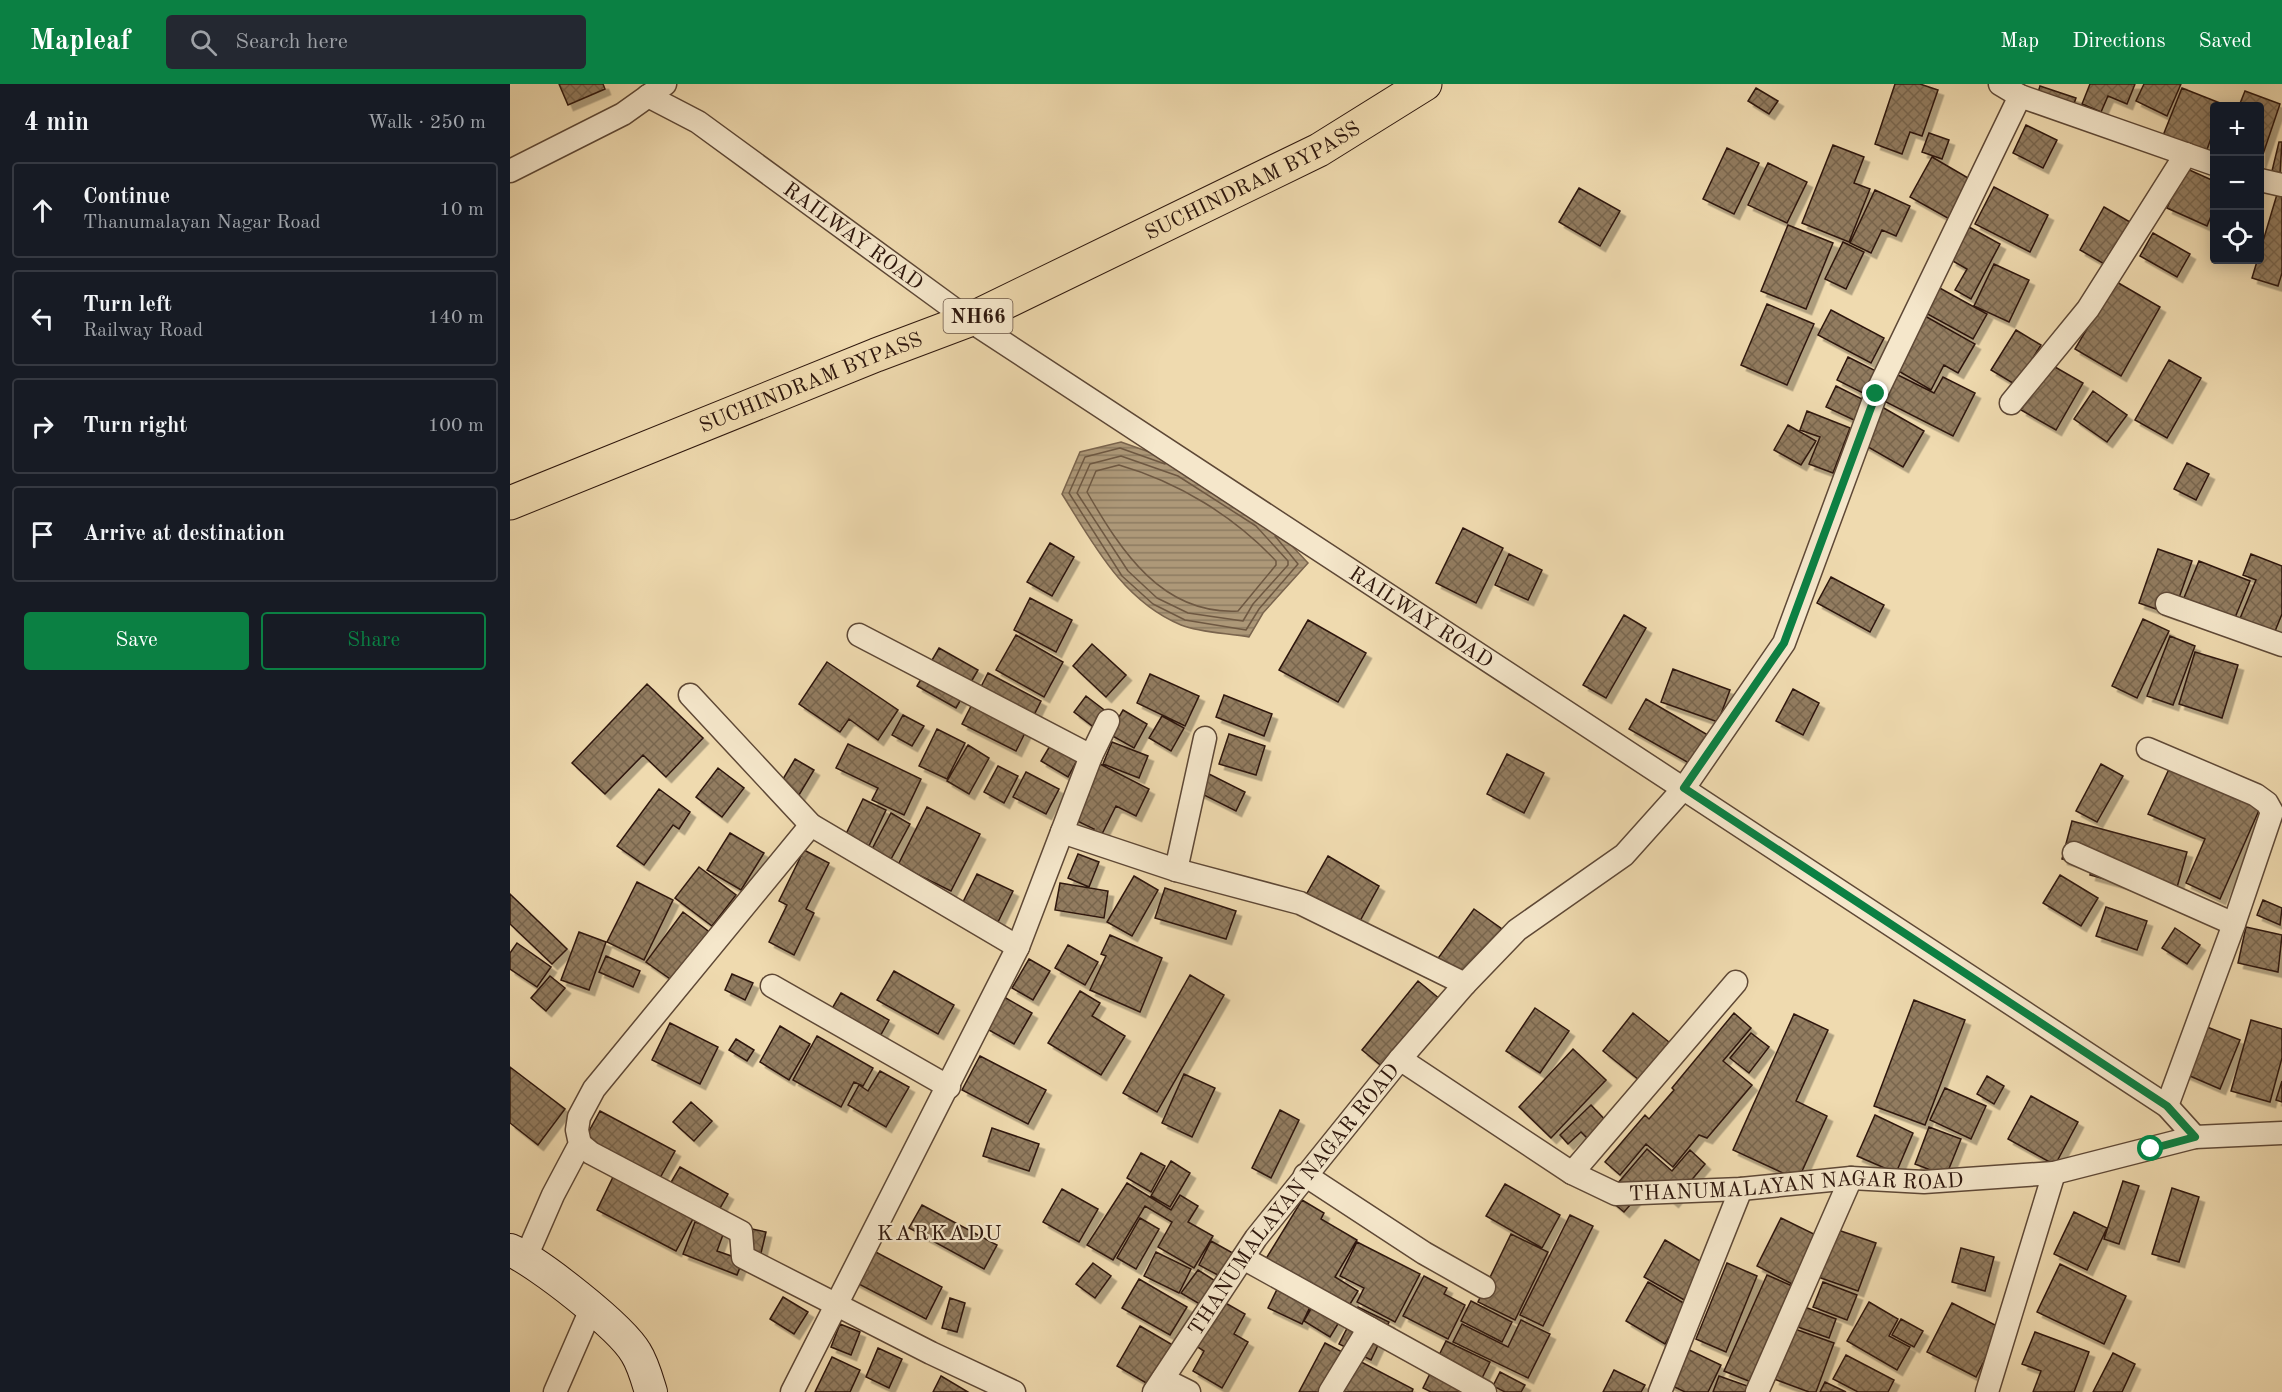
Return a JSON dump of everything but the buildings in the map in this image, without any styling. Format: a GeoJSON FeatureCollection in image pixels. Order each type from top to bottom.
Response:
{"type":"FeatureCollection","features":[{"type":"Feature","properties":{"kind":"highway","name":"SUCHINDRAM BYPASS"},"geometry":{"type":"LineString","coordinates":[[510,503],[864,359],[969,320],[1319,150],[1425,84]]}},
{"type":"Feature","properties":{"kind":"street"},"geometry":{"type":"LineString","coordinates":[[2000,84],[2020,96],[2210,163]]}},
{"type":"Feature","properties":{"kind":"street","name":"RAILWAY ROAD"},"geometry":{"type":"LineString","coordinates":[[657,90],[969,320],[2167,1106],[2195,1137]]}},
{"type":"Feature","properties":{"kind":"street"},"geometry":{"type":"LineString","coordinates":[[510,171],[623,114],[657,90]]}},
{"type":"Feature","properties":{"kind":"street"},"geometry":{"type":"LineString","coordinates":[[1400,1059],[1465,984],[1518,930],[1624,855],[1684,788],[1784,643],[1876,394],[2020,96]]}},
{"type":"Feature","properties":{"kind":"street"},"geometry":{"type":"LineString","coordinates":[[2011,403],[2088,309],[2186,154]]}},
{"type":"Feature","properties":{"kind":"street"},"geometry":{"type":"LineString","coordinates":[[2264,181],[2282,185]]}},
{"type":"Feature","properties":{"kind":"street"},"geometry":{"type":"LineString","coordinates":[[2167,604],[2282,645]]}},
{"type":"Feature","properties":{"kind":"street"},"geometry":{"type":"LineString","coordinates":[[859,635],[1091,756]]}},
{"type":"Feature","properties":{"kind":"street"},"geometry":{"type":"LineString","coordinates":[[690,695],[811,825],[1018,947]]}},
{"type":"Feature","properties":{"kind":"street"},"geometry":{"type":"LineString","coordinates":[[792,1392],[949,1087],[1018,947],[1091,756],[1108,721]]}},
{"type":"Feature","properties":{"kind":"street"},"geometry":{"type":"LineString","coordinates":[[1176,870],[1205,738]]}},
{"type":"Feature","properties":{"kind":"street"},"geometry":{"type":"LineString","coordinates":[[2148,749],[2256,795],[2266,802],[2271,812],[2234,924],[2167,1106]]}},
{"type":"Feature","properties":{"kind":"street"},"geometry":{"type":"LineString","coordinates":[[811,825],[594,1089],[579,1118],[577,1130],[580,1144],[591,1153],[741,1232],[743,1257],[931,1353],[1014,1392]]}},
{"type":"Feature","properties":{"kind":"street"},"geometry":{"type":"LineString","coordinates":[[1062,832],[1176,870],[1300,903],[1465,984]]}},
{"type":"Feature","properties":{"kind":"street"},"geometry":{"type":"LineString","coordinates":[[2074,853],[2234,924]]}},
{"type":"Feature","properties":{"kind":"street"},"geometry":{"type":"LineString","coordinates":[[1572,1173],[1737,982]]}},
{"type":"Feature","properties":{"kind":"street"},"geometry":{"type":"LineString","coordinates":[[772,986],[949,1087]]}},
{"type":"Feature","properties":{"kind":"street","name":"THANUMALAYAN NAGAR ROAD"},"geometry":{"type":"LineString","coordinates":[[1158,1385],[1243,1258],[1305,1175],[1400,1059],[1572,1173],[1616,1194],[1741,1190],[1851,1178],[1924,1182],[2054,1173],[2195,1137],[2282,1133]]}},
{"type":"Feature","properties":{"kind":"street"},"geometry":{"type":"LineString","coordinates":[[580,1144],[518,1253],[592,1307],[636,1352],[651,1392]]}},
{"type":"Feature","properties":{"kind":"street"},"geometry":{"type":"LineString","coordinates":[[1987,1392],[2054,1173]]}},
{"type":"Feature","properties":{"kind":"street"},"geometry":{"type":"LineString","coordinates":[[1305,1175],[1424,1253],[1484,1287]]}},
{"type":"Feature","properties":{"kind":"street"},"geometry":{"type":"LineString","coordinates":[[1757,1392],[1851,1178]]}},
{"type":"Feature","properties":{"kind":"street"},"geometry":{"type":"LineString","coordinates":[[1660,1392],[1741,1190]]}},
{"type":"Feature","properties":{"kind":"street"},"geometry":{"type":"LineString","coordinates":[[1243,1258],[1485,1392]]}},
{"type":"Feature","properties":{"kind":"street"},"geometry":{"type":"LineString","coordinates":[[555,1392],[592,1307]]}},
{"type":"Feature","properties":{"kind":"street"},"geometry":{"type":"LineString","coordinates":[[1330,1392],[1369,1328]]}},
{"type":"Feature","properties":{"kind":"street"},"geometry":{"type":"LineString","coordinates":[[1158,1385],[1189,1392]]}},
{"type":"Feature","properties":{"kind":"water"},"geometry":{"type":"Polygon","coordinates":[[[1121,442],[1183,464],[1264,516],[1308,563],[1263,613],[1249,637],[1189,628],[1161,615],[1142,602],[1126,586],[1098,552],[1062,494],[1080,452],[1121,442]]]}},
{"type":"Feature","properties":{"kind":"district","name":"KARKADU"},"geometry":{"type":"Point","coordinates":[940,1232]}},
{"type":"Feature","properties":{"kind":"route"},"geometry":{"type":"LineString","coordinates":[[1876,394],[1784,643],[1684,788],[2167,1106],[2195,1137],[2151,1149]]}}]}
